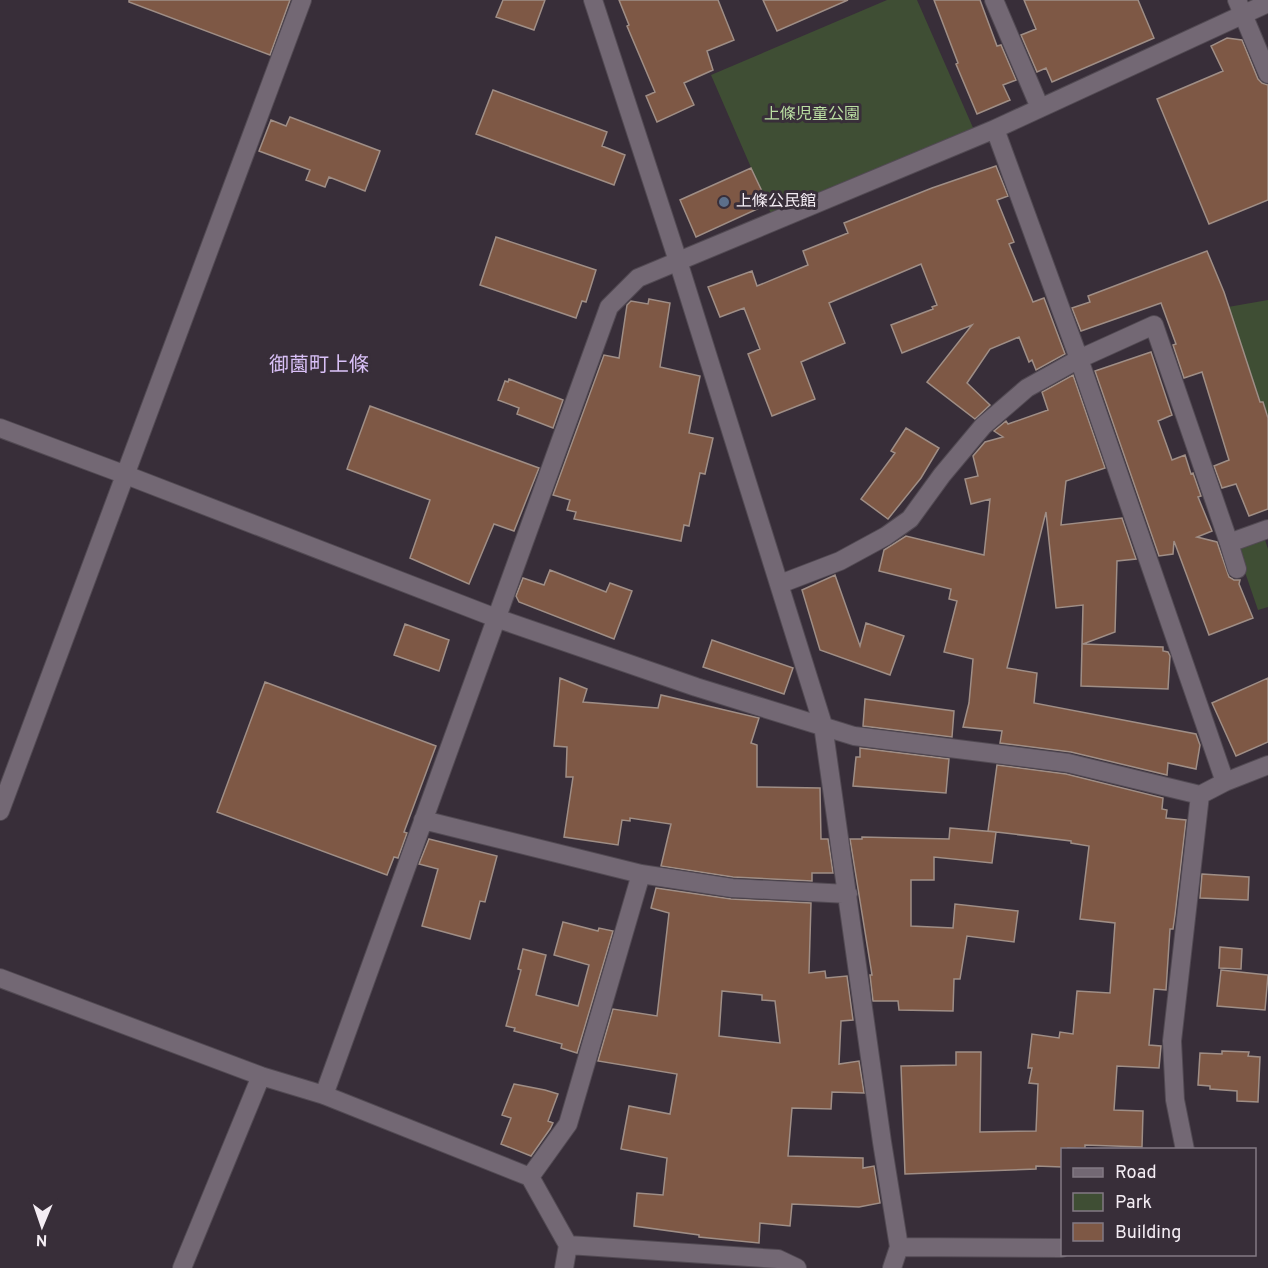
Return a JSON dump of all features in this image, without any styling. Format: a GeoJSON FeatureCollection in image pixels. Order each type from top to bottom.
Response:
{"type":"FeatureCollection","features":[{"type":"Feature","properties":{"kind":"street"},"geometry":{"type":"LineString","coordinates":[[0,812],[302,0]]}},
{"type":"Feature","properties":{"kind":"street"},"geometry":{"type":"LineString","coordinates":[[593,0],[678,261],[823,725],[899,1247],[891,1268]]}},
{"type":"Feature","properties":{"kind":"street"},"geometry":{"type":"LineString","coordinates":[[994,0],[1040,108]]}},
{"type":"Feature","properties":{"kind":"street"},"geometry":{"type":"LineString","coordinates":[[324,1095],[609,307],[638,278],[994,129],[1240,7],[1268,3]]}},
{"type":"Feature","properties":{"kind":"street"},"geometry":{"type":"LineString","coordinates":[[1240,7],[1268,74]]}},
{"type":"Feature","properties":{"kind":"street"},"geometry":{"type":"LineString","coordinates":[[994,129],[1079,359],[1225,782]]}},
{"type":"Feature","properties":{"kind":"street"},"geometry":{"type":"LineString","coordinates":[[780,584],[840,561],[886,536],[910,519],[942,475],[983,426],[1027,388],[1079,359],[1154,325],[1237,569]]}},
{"type":"Feature","properties":{"kind":"street"},"geometry":{"type":"LineString","coordinates":[[0,428],[496,618],[696,687],[854,736],[1068,763],[1200,795],[1225,782],[1268,765]]}},
{"type":"Feature","properties":{"kind":"street"},"geometry":{"type":"LineString","coordinates":[[1229,543],[1268,529]]}},
{"type":"Feature","properties":{"kind":"street"},"geometry":{"type":"LineString","coordinates":[[1185,1148],[1174,1100],[1172,1041],[1200,795]]}},
{"type":"Feature","properties":{"kind":"street"},"geometry":{"type":"LineString","coordinates":[[423,820],[641,874],[732,888],[848,894]]}},
{"type":"Feature","properties":{"kind":"street"},"geometry":{"type":"LineString","coordinates":[[530,1177],[568,1124],[641,874]]}},
{"type":"Feature","properties":{"kind":"street"},"geometry":{"type":"LineString","coordinates":[[0,978],[261,1076],[324,1095],[530,1177],[568,1245],[564,1268]]}},
{"type":"Feature","properties":{"kind":"street"},"geometry":{"type":"LineString","coordinates":[[182,1268],[261,1076]]}},
{"type":"Feature","properties":{"kind":"street"},"geometry":{"type":"LineString","coordinates":[[568,1245],[778,1259],[797,1268]]}},
{"type":"Feature","properties":{"kind":"street"},"geometry":{"type":"LineString","coordinates":[[899,1247],[1061,1248]]}},
{"type":"Feature","properties":{"kind":"green space","name":"上條児童公園"},"geometry":{"type":"Polygon","coordinates":[[[887,0],[917,0],[974,130],[772,216],[711,75],[887,0]]]}},
{"type":"Feature","properties":{"kind":"green space"},"geometry":{"type":"Polygon","coordinates":[[[1268,300],[1268,421],[1267,421],[1228,307],[1268,300]]]}},
{"type":"Feature","properties":{"kind":"green space"},"geometry":{"type":"Polygon","coordinates":[[[1264,537],[1268,549],[1268,607],[1258,610],[1236,546],[1264,537]]]}},
{"type":"Feature","properties":{"kind":"building"},"geometry":{"type":"Polygon","coordinates":[[[129,0],[290,0],[270,55],[129,2],[129,0]]]}},
{"type":"Feature","properties":{"kind":"building"},"geometry":{"type":"Polygon","coordinates":[[[503,0],[545,0],[534,30],[496,17],[503,0]]]}},
{"type":"Feature","properties":{"kind":"building"},"geometry":{"type":"Polygon","coordinates":[[[619,0],[718,0],[734,40],[707,51],[713,70],[684,83],[694,105],[657,122],[646,96],[655,92],[627,26],[629,25],[619,0]]]}},
{"type":"Feature","properties":{"kind":"building"},"geometry":{"type":"Polygon","coordinates":[[[763,0],[848,0],[777,31],[763,0]]]}},
{"type":"Feature","properties":{"kind":"building"},"geometry":{"type":"Polygon","coordinates":[[[934,0],[980,0],[997,46],[1001,45],[1016,80],[1003,85],[1010,100],[977,114],[956,64],[958,63],[934,0]]]}},
{"type":"Feature","properties":{"kind":"building"},"geometry":{"type":"Polygon","coordinates":[[[1024,0],[1138,0],[1154,38],[1052,82],[1046,68],[1037,72],[1021,35],[1036,29],[1024,0]]]}},
{"type":"Feature","properties":{"kind":"building"},"geometry":{"type":"Polygon","coordinates":[[[1227,38],[1242,40],[1258,79],[1268,85],[1268,200],[1209,224],[1157,99],[1223,71],[1211,46],[1227,38]]]}},
{"type":"Feature","properties":{"kind":"building"},"geometry":{"type":"Polygon","coordinates":[[[493,90],[607,132],[602,146],[625,155],[614,185],[476,134],[493,90]]]}},
{"type":"Feature","properties":{"kind":"building"},"geometry":{"type":"Polygon","coordinates":[[[290,117],[380,151],[365,191],[329,177],[325,187],[306,180],[310,170],[259,151],[271,120],[286,126],[290,117]]]}},
{"type":"Feature","properties":{"kind":"building"},"geometry":{"type":"Polygon","coordinates":[[[996,166],[1008,196],[997,200],[1014,242],[1009,244],[1033,302],[1044,298],[1065,354],[1036,370],[1032,360],[1029,362],[1019,337],[990,349],[967,383],[990,405],[975,419],[927,382],[972,325],[902,353],[891,325],[933,309],[932,307],[937,305],[921,264],[829,303],[845,343],[801,362],[815,399],[772,416],[748,354],[760,349],[744,308],[720,317],[708,287],[752,271],[757,286],[808,265],[803,251],[848,233],[844,223],[932,188],[996,166]]]}},
{"type":"Feature","properties":{"kind":"building","name":"上條公民館"},"geometry":{"type":"Polygon","coordinates":[[[751,168],[768,204],[696,237],[680,200],[751,168]]]}},
{"type":"Feature","properties":{"kind":"building"},"geometry":{"type":"Polygon","coordinates":[[[496,237],[596,270],[586,302],[582,301],[576,318],[480,285],[496,237]]]}},
{"type":"Feature","properties":{"kind":"building"},"geometry":{"type":"Polygon","coordinates":[[[1207,251],[1224,292],[1260,402],[1263,402],[1268,418],[1268,509],[1249,516],[1236,484],[1222,488],[1214,466],[1229,460],[1202,372],[1184,378],[1173,345],[1176,344],[1161,303],[1081,331],[1072,308],[1090,302],[1088,296],[1207,251]]]}},
{"type":"Feature","properties":{"kind":"building"},"geometry":{"type":"Polygon","coordinates":[[[649,299],[670,303],[660,367],[700,376],[689,433],[713,438],[705,474],[700,473],[689,526],[684,525],[681,541],[574,519],[576,512],[567,510],[570,500],[553,495],[604,355],[619,358],[627,305],[631,301],[648,304],[649,299]]]}},
{"type":"Feature","properties":{"kind":"building"},"geometry":{"type":"Polygon","coordinates":[[[1151,352],[1172,415],[1158,421],[1172,460],[1185,455],[1201,496],[1198,497],[1212,531],[1197,537],[1217,542],[1229,577],[1240,580],[1239,584],[1253,618],[1209,635],[1174,541],[1173,554],[1159,556],[1095,371],[1151,352]]]}},
{"type":"Feature","properties":{"kind":"building"},"geometry":{"type":"Polygon","coordinates":[[[1073,375],[1105,468],[1066,481],[1061,525],[1122,518],[1136,559],[1117,561],[1115,632],[1083,644],[1163,647],[1163,651],[1168,652],[1170,656],[1168,689],[1081,686],[1083,605],[1056,608],[1046,512],[1007,668],[1037,673],[1034,703],[1196,734],[1200,745],[1196,769],[1168,763],[1167,775],[1071,752],[1000,743],[1002,731],[963,727],[969,703],[973,659],[944,652],[957,601],[949,599],[951,589],[879,571],[884,550],[906,536],[984,555],[990,499],[971,504],[965,479],[978,476],[973,456],[985,442],[1003,437],[994,431],[1006,421],[1008,424],[1048,410],[1042,392],[1073,375]]]}},
{"type":"Feature","properties":{"kind":"building"},"geometry":{"type":"Polygon","coordinates":[[[509,379],[563,400],[553,428],[517,414],[519,408],[498,400],[505,381],[508,382],[509,379]]]}},
{"type":"Feature","properties":{"kind":"building"},"geometry":{"type":"Polygon","coordinates":[[[370,406],[539,468],[514,531],[494,524],[469,584],[410,558],[430,500],[347,469],[370,406]]]}},
{"type":"Feature","properties":{"kind":"building"},"geometry":{"type":"Polygon","coordinates":[[[906,428],[939,448],[921,478],[888,519],[861,499],[895,453],[891,451],[906,428]]]}},
{"type":"Feature","properties":{"kind":"building"},"geometry":{"type":"Polygon","coordinates":[[[550,570],[606,592],[610,583],[632,591],[614,639],[519,602],[516,596],[523,578],[544,585],[550,570]]]}},
{"type":"Feature","properties":{"kind":"building"},"geometry":{"type":"Polygon","coordinates":[[[835,575],[860,646],[866,623],[904,636],[890,675],[820,650],[802,590],[835,575]]]}},
{"type":"Feature","properties":{"kind":"building"},"geometry":{"type":"Polygon","coordinates":[[[405,624],[449,640],[439,671],[394,655],[405,624]]]}},
{"type":"Feature","properties":{"kind":"building"},"geometry":{"type":"Polygon","coordinates":[[[712,640],[793,668],[784,694],[703,667],[712,640]]]}},
{"type":"Feature","properties":{"kind":"building"},"geometry":{"type":"Polygon","coordinates":[[[560,678],[587,689],[583,702],[658,708],[661,695],[759,718],[751,743],[757,745],[757,787],[820,788],[821,839],[828,839],[833,873],[812,873],[812,881],[733,877],[661,866],[671,824],[630,818],[630,821],[622,820],[618,845],[564,837],[573,777],[566,777],[567,747],[554,746],[560,678]]]}},
{"type":"Feature","properties":{"kind":"building"},"geometry":{"type":"Polygon","coordinates":[[[1268,678],[1268,742],[1236,756],[1212,703],[1268,678]]]}},
{"type":"Feature","properties":{"kind":"building"},"geometry":{"type":"Polygon","coordinates":[[[265,682],[436,746],[404,832],[407,833],[398,858],[394,857],[387,875],[217,812],[265,682]]]}},
{"type":"Feature","properties":{"kind":"building"},"geometry":{"type":"Polygon","coordinates":[[[865,699],[954,711],[952,737],[863,726],[865,699]]]}},
{"type":"Feature","properties":{"kind":"building"},"geometry":{"type":"Polygon","coordinates":[[[860,748],[949,759],[946,793],[853,786],[856,757],[860,757],[860,748]]]}},
{"type":"Feature","properties":{"kind":"building"},"geometry":{"type":"Polygon","coordinates":[[[997,765],[1066,774],[1163,798],[1162,809],[1167,810],[1166,818],[1186,820],[1173,929],[1170,929],[1166,990],[1154,989],[1149,1045],[1161,1046],[1159,1068],[1117,1066],[1114,1110],[1143,1111],[1142,1147],[1085,1145],[1085,1148],[1061,1148],[1061,1167],[1036,1166],[1036,1169],[905,1174],[901,1066],[956,1065],[956,1052],[981,1052],[980,1132],[1036,1131],[1038,1084],[1029,1083],[1032,1068],[1028,1068],[1032,1034],[1059,1038],[1060,1032],[1073,1034],[1077,991],[1110,993],[1115,923],[1080,919],[1089,846],[1071,843],[1071,841],[988,831],[997,765]]]}},
{"type":"Feature","properties":{"kind":"building"},"geometry":{"type":"Polygon","coordinates":[[[950,828],[996,832],[992,863],[934,857],[934,880],[911,880],[911,926],[953,928],[955,904],[1018,911],[1014,942],[967,936],[960,979],[954,979],[953,1011],[899,1010],[898,1001],[873,1001],[870,975],[872,975],[850,839],[862,839],[862,837],[949,839],[950,828]]]}},
{"type":"Feature","properties":{"kind":"building"},"geometry":{"type":"Polygon","coordinates":[[[429,839],[497,856],[485,902],[480,901],[470,939],[422,926],[438,869],[419,864],[429,839]]]}},
{"type":"Feature","properties":{"kind":"building"},"geometry":{"type":"Polygon","coordinates":[[[1202,874],[1249,877],[1248,900],[1200,898],[1202,874]]]}},
{"type":"Feature","properties":{"kind":"building"},"geometry":{"type":"Polygon","coordinates":[[[656,888],[731,899],[811,903],[809,973],[825,971],[826,978],[847,976],[853,1020],[841,1021],[839,1064],[859,1061],[864,1093],[832,1092],[831,1109],[792,1108],[788,1156],[863,1158],[863,1168],[874,1166],[880,1203],[859,1207],[792,1204],[790,1226],[760,1223],[759,1243],[699,1237],[699,1235],[634,1226],[637,1193],[663,1195],[667,1158],[621,1149],[629,1106],[670,1114],[677,1074],[598,1061],[613,1009],[657,1016],[669,913],[651,908],[656,888]],[[722,991],[719,1036],[780,1043],[775,1001],[762,1000],[762,995],[722,991]]]}},
{"type":"Feature","properties":{"kind":"building"},"geometry":{"type":"Polygon","coordinates":[[[563,922],[598,931],[599,928],[613,931],[577,1053],[561,1048],[562,1044],[514,1031],[515,1028],[506,1026],[521,970],[518,969],[523,949],[546,955],[536,995],[578,1006],[589,965],[554,955],[563,922]]]}},
{"type":"Feature","properties":{"kind":"building"},"geometry":{"type":"Polygon","coordinates":[[[1220,947],[1242,949],[1241,969],[1219,968],[1220,947]]]}},
{"type":"Feature","properties":{"kind":"building"},"geometry":{"type":"Polygon","coordinates":[[[1221,970],[1268,975],[1265,1010],[1217,1006],[1221,970]]]}},
{"type":"Feature","properties":{"kind":"building"},"geometry":{"type":"Polygon","coordinates":[[[1222,1051],[1249,1052],[1248,1056],[1260,1057],[1258,1102],[1237,1101],[1237,1091],[1210,1089],[1210,1086],[1198,1085],[1200,1053],[1222,1054],[1222,1051]]]}},
{"type":"Feature","properties":{"kind":"building"},"geometry":{"type":"Polygon","coordinates":[[[514,1084],[558,1094],[548,1121],[553,1123],[531,1156],[501,1144],[511,1118],[502,1115],[514,1084]]]}},
{"type":"Feature","properties":{"kind":"place","name":"上條公民館"},"geometry":{"type":"Point","coordinates":[724,202]}},
{"type":"Feature","properties":{"kind":"district","name":"御薗町上條"},"geometry":{"type":"Point","coordinates":[319,366]}}]}
